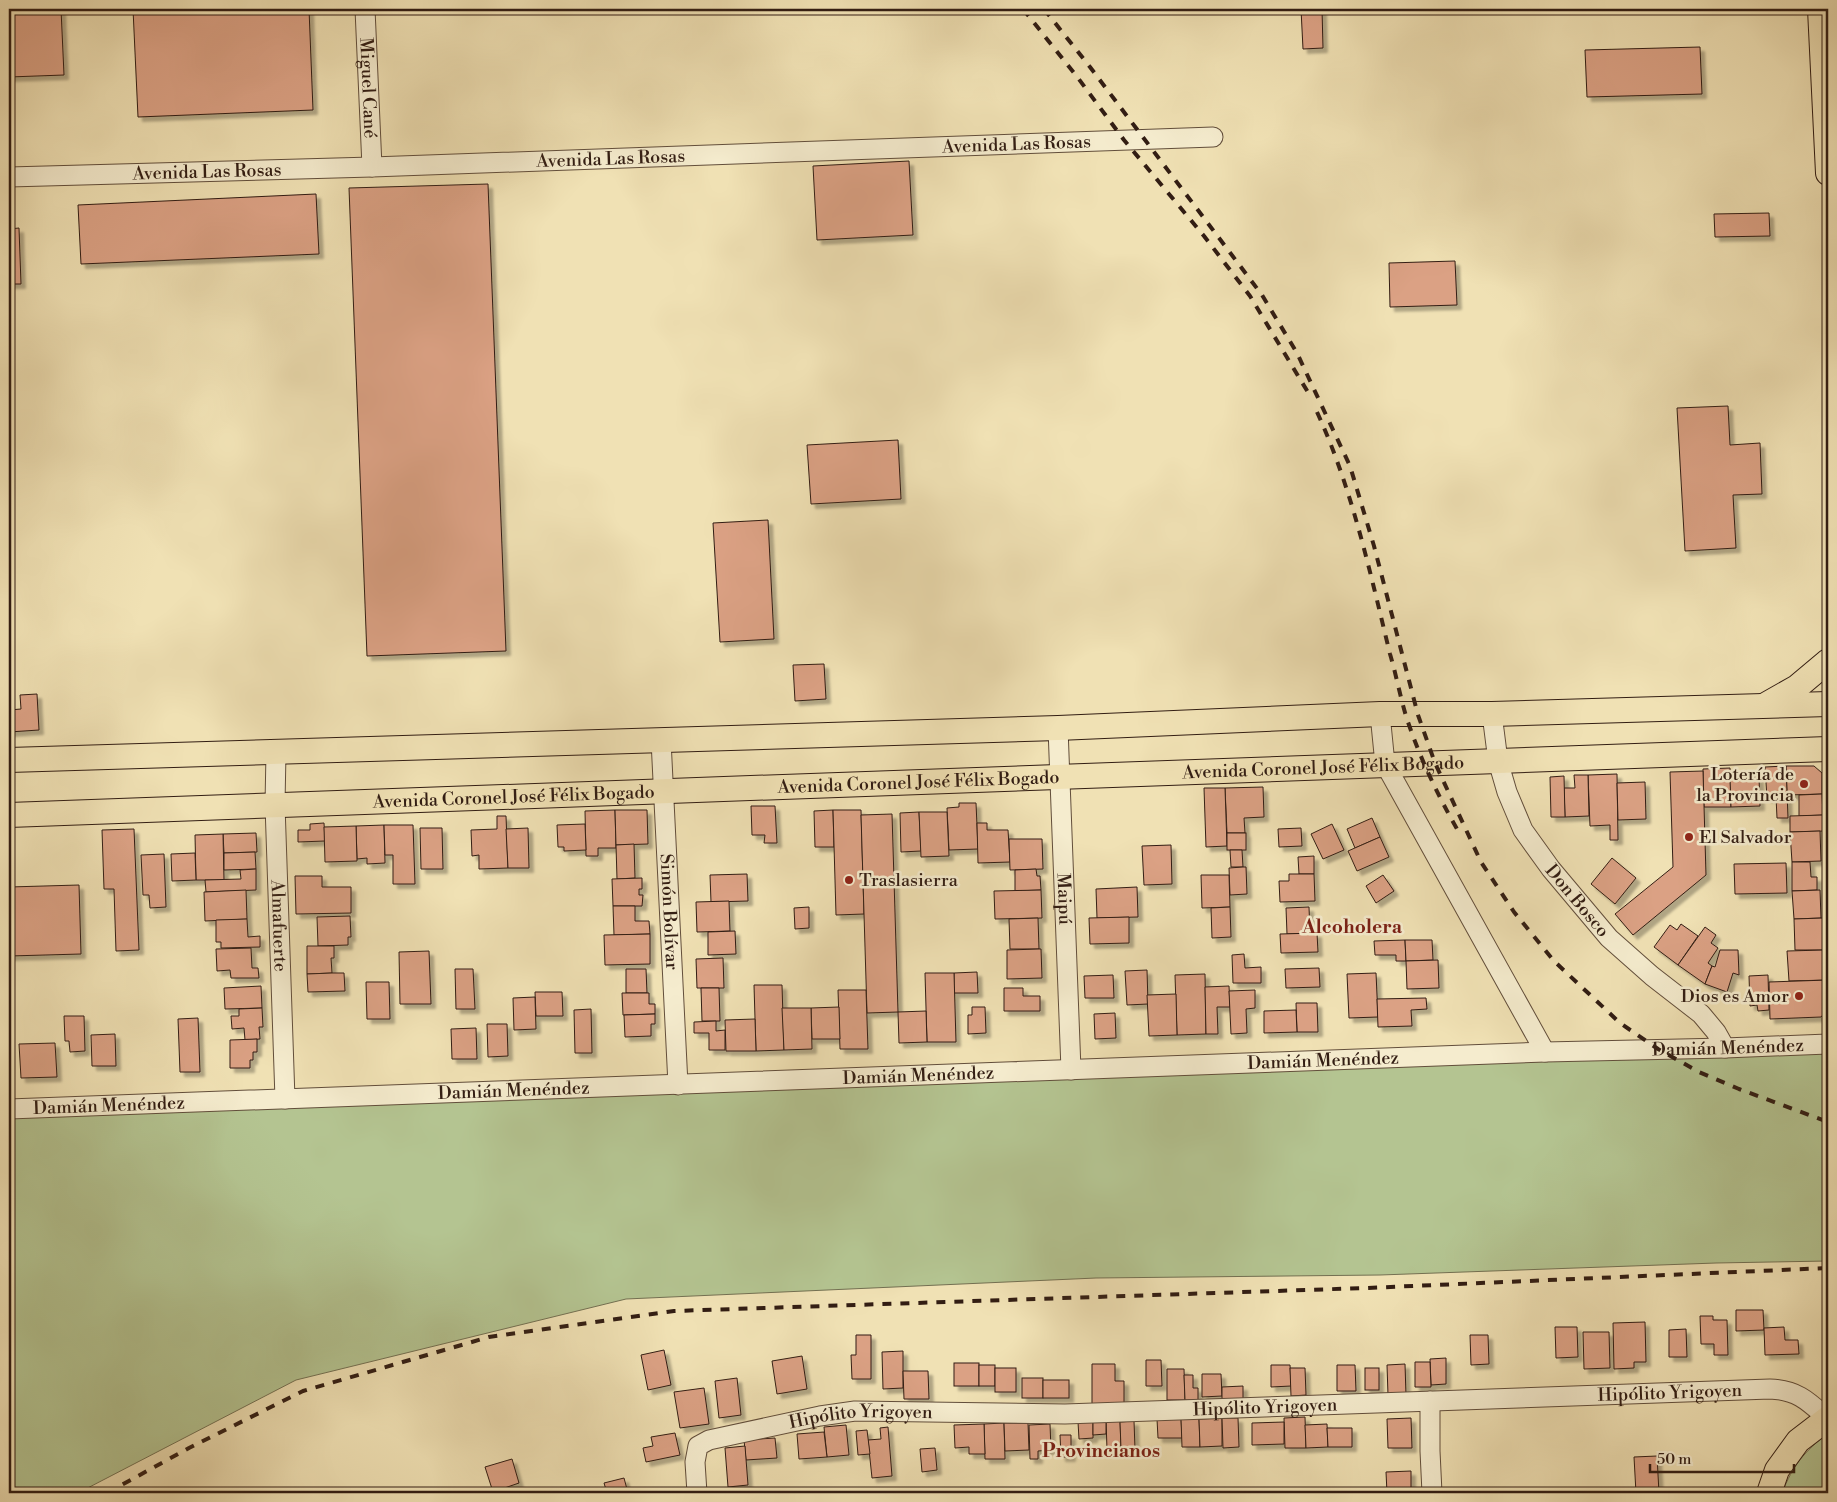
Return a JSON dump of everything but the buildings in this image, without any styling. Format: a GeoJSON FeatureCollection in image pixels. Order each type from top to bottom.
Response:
{"type":"FeatureCollection","features":[{"type":"Feature","properties":{"kind":"main road"},"geometry":{"type":"LineString","coordinates":[[1820,9],[1828,173]]}},
{"type":"Feature","properties":{"kind":"main road"},"geometry":{"type":"LineString","coordinates":[[1763,706],[1797,687],[1828,661]]}},
{"type":"Feature","properties":{"kind":"main road"},"geometry":{"type":"LineString","coordinates":[[9,760],[1058,728],[1380,714],[1492,714],[1828,704]]}},
{"type":"Feature","properties":{"kind":"main road","name":"Avenida Coronel José Félix Bogado"},"geometry":{"type":"LineString","coordinates":[[9,815],[1828,749]]}},
{"type":"Feature","properties":{"kind":"main road"},"geometry":{"type":"LineString","coordinates":[[1770,1493],[1777,1470],[1798,1441],[1828,1418]]}},
{"type":"Feature","properties":{"kind":"street","name":"Miguel Cané"},"geometry":{"type":"LineString","coordinates":[[365,9],[372,167]]}},
{"type":"Feature","properties":{"kind":"street","name":"Avenida Las Rosas"},"geometry":{"type":"LineString","coordinates":[[9,177],[372,167],[1213,137]]}},
{"type":"Feature","properties":{"kind":"street"},"geometry":{"type":"LineString","coordinates":[[1380,714],[1385,764],[1545,1052]]}},
{"type":"Feature","properties":{"kind":"street","name":"Don Bosco"},"geometry":{"type":"LineString","coordinates":[[1492,714],[1498,760],[1507,792],[1523,830],[1551,869],[1609,938],[1652,976],[1701,1014],[1716,1032],[1725,1048]]}},
{"type":"Feature","properties":{"kind":"street","name":"Maipú"},"geometry":{"type":"LineString","coordinates":[[1058,728],[1071,1070]]}},
{"type":"Feature","properties":{"kind":"street","name":"Simón Bolívar"},"geometry":{"type":"LineString","coordinates":[[661,740],[678,1085]]}},
{"type":"Feature","properties":{"kind":"street","name":"Almafuerte"},"geometry":{"type":"LineString","coordinates":[[276,752],[275,805],[285,1099]]}},
{"type":"Feature","properties":{"kind":"street","name":"Damián Menéndez"},"geometry":{"type":"LineString","coordinates":[[9,1109],[1545,1052],[1828,1044]]}},
{"type":"Feature","properties":{"kind":"street","name":"Hipólito Yrigoyen"},"geometry":{"type":"LineString","coordinates":[[697,1493],[695,1462],[698,1446],[709,1440],[820,1416],[855,1411],[1065,1414],[1778,1389],[1804,1398],[1828,1418]]}},
{"type":"Feature","properties":{"kind":"street"},"geometry":{"type":"LineString","coordinates":[[1430,1401],[1432,1493]]}},
{"type":"Feature","properties":{"kind":"green space"},"geometry":{"type":"Polygon","coordinates":[[[1828,1051],[1828,1261],[1380,1275],[1096,1278],[626,1299],[296,1380],[78,1493],[9,1493],[9,1117],[1828,1051]]]}},
{"type":"Feature","properties":{"kind":"green space"},"geometry":{"type":"Polygon","coordinates":[[[1828,1433],[1828,1493],[1782,1493],[1790,1474],[1800,1460],[1812,1446],[1828,1433]]]}},
{"type":"Feature","properties":{"kind":"railway"},"geometry":{"type":"LineString","coordinates":[[1023,9],[1124,140],[1204,236],[1250,296],[1309,394]]}},
{"type":"Feature","properties":{"kind":"railway"},"geometry":{"type":"LineString","coordinates":[[1044,9],[1262,295],[1297,353],[1350,466],[1374,546],[1418,715],[1435,763],[1481,862],[1514,912],[1554,961],[1620,1023],[1658,1049],[1699,1072],[1828,1122]]}},
{"type":"Feature","properties":{"kind":"railway"},"geometry":{"type":"LineString","coordinates":[[1317,412],[1350,500],[1406,716],[1430,778],[1461,836]]}},
{"type":"Feature","properties":{"kind":"railway"},"geometry":{"type":"LineString","coordinates":[[107,1493],[189,1448],[303,1391],[489,1337],[674,1311],[1366,1288],[1828,1268]]}},
{"type":"Feature","properties":{"kind":"place","name":"Lotería de la Provincia"},"geometry":{"type":"Point","coordinates":[1804,784]}},
{"type":"Feature","properties":{"kind":"place","name":"El Salvador"},"geometry":{"type":"Point","coordinates":[1689,837]}},
{"type":"Feature","properties":{"kind":"place","name":"Traslasierra"},"geometry":{"type":"Point","coordinates":[849,880]}},
{"type":"Feature","properties":{"kind":"place","name":"Dios es Amor"},"geometry":{"type":"Point","coordinates":[1799,996]}},
{"type":"Feature","properties":{"kind":"district","name":"Alcoholera"},"geometry":{"type":"Point","coordinates":[1352,926]}},
{"type":"Feature","properties":{"kind":"district","name":"Provincianos"},"geometry":{"type":"Point","coordinates":[1101,1450]}}]}
